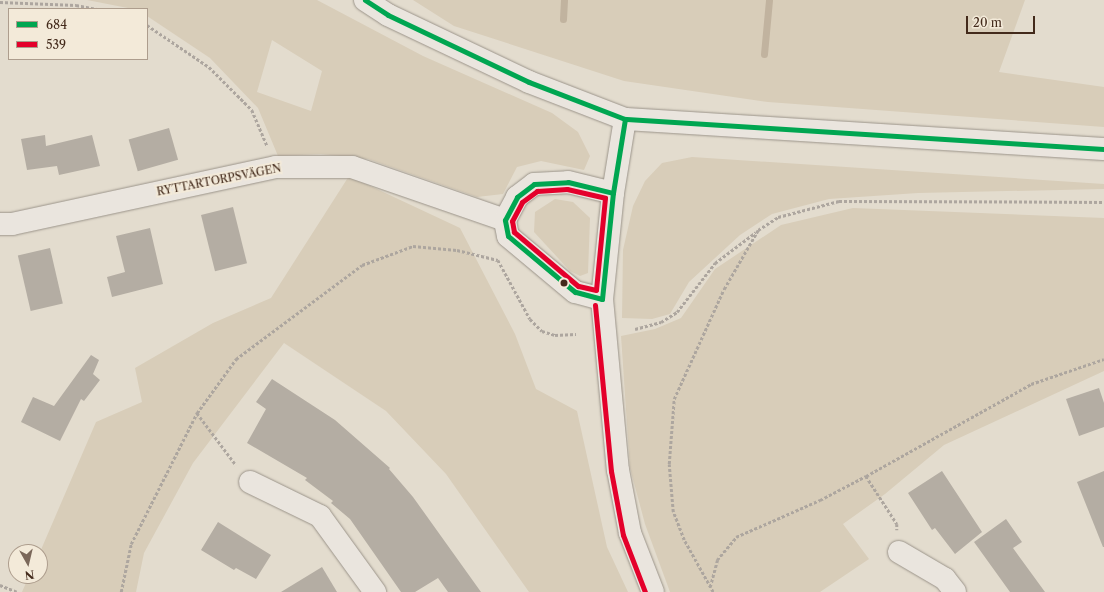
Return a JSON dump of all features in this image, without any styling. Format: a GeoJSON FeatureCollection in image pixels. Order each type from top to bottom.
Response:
{"type":"FeatureCollection","features":[{"type":"Feature","properties":{"kind":"street"},"geometry":{"type":"LineString","coordinates":[[365,0],[388,15],[529,82],[626,119],[1104,149]]}},
{"type":"Feature","properties":{"kind":"street"},"geometry":{"type":"LineString","coordinates":[[626,119],[613,193],[602,299],[618,470],[630,532],[653,592]]}},
{"type":"Feature","properties":{"kind":"street","name":"RYTTARTORPSVÄGEN"},"geometry":{"type":"LineString","coordinates":[[0,224],[20,222],[276,167],[352,167],[505,220]]}},
{"type":"Feature","properties":{"kind":"street"},"geometry":{"type":"LineString","coordinates":[[602,299],[574,292],[508,236],[505,220],[517,197],[534,184],[568,182],[613,193]]}},
{"type":"Feature","properties":{"kind":"street"},"geometry":{"type":"LineString","coordinates":[[250,482],[320,516],[374,592]]}},
{"type":"Feature","properties":{"kind":"street"},"geometry":{"type":"LineString","coordinates":[[899,552],[945,579],[955,592]]}},
{"type":"Feature","properties":{"kind":"path"},"geometry":{"type":"LineString","coordinates":[[0,2],[76,5],[92,8]]}},
{"type":"Feature","properties":{"kind":"path"},"geometry":{"type":"LineString","coordinates":[[148,26],[209,67],[252,110],[276,167]]}},
{"type":"Feature","properties":{"kind":"path"},"geometry":{"type":"LineString","coordinates":[[635,329],[661,322],[677,312],[715,263],[758,230],[778,217],[839,201],[1104,202]]}},
{"type":"Feature","properties":{"kind":"path"},"geometry":{"type":"LineString","coordinates":[[713,592],[684,540],[673,512],[669,464],[674,399],[724,290],[758,230]]}},
{"type":"Feature","properties":{"kind":"path"},"geometry":{"type":"LineString","coordinates":[[121,592],[131,544],[197,413],[236,359],[362,265],[413,246],[457,250],[498,260],[530,319],[542,330],[555,335],[576,334]]}},
{"type":"Feature","properties":{"kind":"path"},"geometry":{"type":"LineString","coordinates":[[710,588],[717,560],[736,537],[820,500],[1031,384],[1104,359]]}},
{"type":"Feature","properties":{"kind":"path"},"geometry":{"type":"LineString","coordinates":[[197,413],[250,482]]}},
{"type":"Feature","properties":{"kind":"path"},"geometry":{"type":"LineString","coordinates":[[866,476],[896,524],[899,552]]}},
{"type":"Feature","properties":{"kind":"path"},"geometry":{"type":"LineString","coordinates":[[0,585],[17,592]]}},
{"type":"Feature","properties":{"kind":"shaded area"},"geometry":{"type":"Polygon","coordinates":[[[87,0],[317,0],[423,56],[552,113],[578,132],[590,156],[584,170],[541,161],[517,167],[503,194],[477,197],[368,159],[321,154],[278,156],[258,108],[210,58],[148,17],[148,8],[128,8],[87,0]],[[272,40],[257,92],[311,111],[322,71],[272,40]]]}},
{"type":"Feature","properties":{"kind":"shaded area"},"geometry":{"type":"Polygon","coordinates":[[[413,0],[1025,0],[999,72],[1104,87],[1104,127],[768,102],[624,81],[454,26],[413,0]]]}},
{"type":"Feature","properties":{"kind":"shaded area"},"geometry":{"type":"Polygon","coordinates":[[[692,157],[1104,184],[1104,189],[918,193],[829,199],[772,214],[740,235],[689,282],[670,314],[652,319],[622,318],[623,250],[633,206],[645,181],[662,163],[692,157]]]}},
{"type":"Feature","properties":{"kind":"shaded area"},"geometry":{"type":"Polygon","coordinates":[[[349,176],[460,228],[515,334],[536,389],[577,411],[607,547],[628,592],[529,592],[446,474],[386,411],[284,343],[193,463],[144,553],[136,592],[22,592],[26,584],[48,584],[48,544],[43,544],[96,422],[142,402],[135,368],[213,323],[271,298],[349,176]]]}},
{"type":"Feature","properties":{"kind":"shaded area"},"geometry":{"type":"Polygon","coordinates":[[[555,199],[573,202],[590,218],[588,273],[580,276],[570,271],[534,232],[535,212],[555,199]]]}},
{"type":"Feature","properties":{"kind":"shaded area"},"geometry":{"type":"Polygon","coordinates":[[[853,208],[1104,218],[1104,371],[944,445],[885,494],[843,524],[869,559],[820,592],[670,592],[645,524],[630,468],[621,336],[655,329],[681,318],[715,269],[781,225],[853,208]]]}},
{"type":"Feature","properties":{"kind":"building"},"geometry":{"type":"Polygon","coordinates":[[[169,128],[178,160],[138,171],[129,140],[169,128]]]}},
{"type":"Feature","properties":{"kind":"building"},"geometry":{"type":"Polygon","coordinates":[[[45,135],[46,146],[92,135],[100,166],[59,175],[57,166],[27,170],[21,139],[45,135]]]}},
{"type":"Feature","properties":{"kind":"building"},"geometry":{"type":"Polygon","coordinates":[[[233,207],[247,263],[215,271],[201,215],[233,207]]]}},
{"type":"Feature","properties":{"kind":"building"},"geometry":{"type":"Polygon","coordinates":[[[150,228],[163,284],[112,297],[107,277],[125,272],[116,236],[150,228]]]}},
{"type":"Feature","properties":{"kind":"building"},"geometry":{"type":"Polygon","coordinates":[[[50,248],[63,304],[31,311],[18,255],[50,248]]]}},
{"type":"Feature","properties":{"kind":"building"},"geometry":{"type":"Polygon","coordinates":[[[91,355],[99,360],[93,374],[100,380],[84,401],[81,399],[60,441],[21,422],[33,397],[54,406],[91,355]]]}},
{"type":"Feature","properties":{"kind":"building"},"geometry":{"type":"Polygon","coordinates":[[[272,379],[335,420],[390,468],[389,469],[413,497],[481,592],[448,592],[438,578],[415,592],[401,592],[350,519],[331,503],[333,501],[305,480],[307,478],[247,443],[266,409],[256,402],[272,379]]]}},
{"type":"Feature","properties":{"kind":"building"},"geometry":{"type":"Polygon","coordinates":[[[1099,388],[1104,403],[1104,427],[1079,436],[1066,399],[1099,388]]]}},
{"type":"Feature","properties":{"kind":"building"},"geometry":{"type":"Polygon","coordinates":[[[942,471],[982,532],[955,554],[935,528],[932,530],[908,493],[942,471]]]}},
{"type":"Feature","properties":{"kind":"building"},"geometry":{"type":"Polygon","coordinates":[[[1104,471],[1104,547],[1103,547],[1077,482],[1104,471]]]}},
{"type":"Feature","properties":{"kind":"building"},"geometry":{"type":"Polygon","coordinates":[[[1006,519],[1022,542],[1013,548],[1045,592],[1010,592],[974,542],[1006,519]]]}},
{"type":"Feature","properties":{"kind":"building"},"geometry":{"type":"Polygon","coordinates":[[[218,522],[271,555],[256,579],[236,568],[234,570],[201,550],[218,522]]]}},
{"type":"Feature","properties":{"kind":"building"},"geometry":{"type":"Polygon","coordinates":[[[322,567],[337,592],[281,592],[322,567]]]}},
{"type":"Feature","properties":{"kind":"waterway"},"geometry":{"type":"LineString","coordinates":[[563,19],[564,0]]}},
{"type":"Feature","properties":{"kind":"waterway"},"geometry":{"type":"LineString","coordinates":[[764,54],[769,0]]}},
{"type":"Feature","properties":{"kind":"transit line","name":"684"},"geometry":{"type":"LineString","coordinates":[[365,0],[388,15],[529,82],[625,119],[1104,149]]}},
{"type":"Feature","properties":{"kind":"transit line","name":"684"},"geometry":{"type":"LineString","coordinates":[[602,299],[613,193],[625,119]]}},
{"type":"Feature","properties":{"kind":"transit line","name":"684"},"geometry":{"type":"LineString","coordinates":[[602,299],[575,292],[508,236],[505,220],[517,197],[534,184],[568,182],[613,193]]}},
{"type":"Feature","properties":{"kind":"transit line","name":"539"},"geometry":{"type":"LineString","coordinates":[[567,189],[605,198],[596,290],[578,286],[514,232],[512,221],[522,202],[537,191],[567,189]]}},
{"type":"Feature","properties":{"kind":"transit line","name":"539"},"geometry":{"type":"LineString","coordinates":[[595,305],[611,471],[623,535],[645,592]]}}]}
